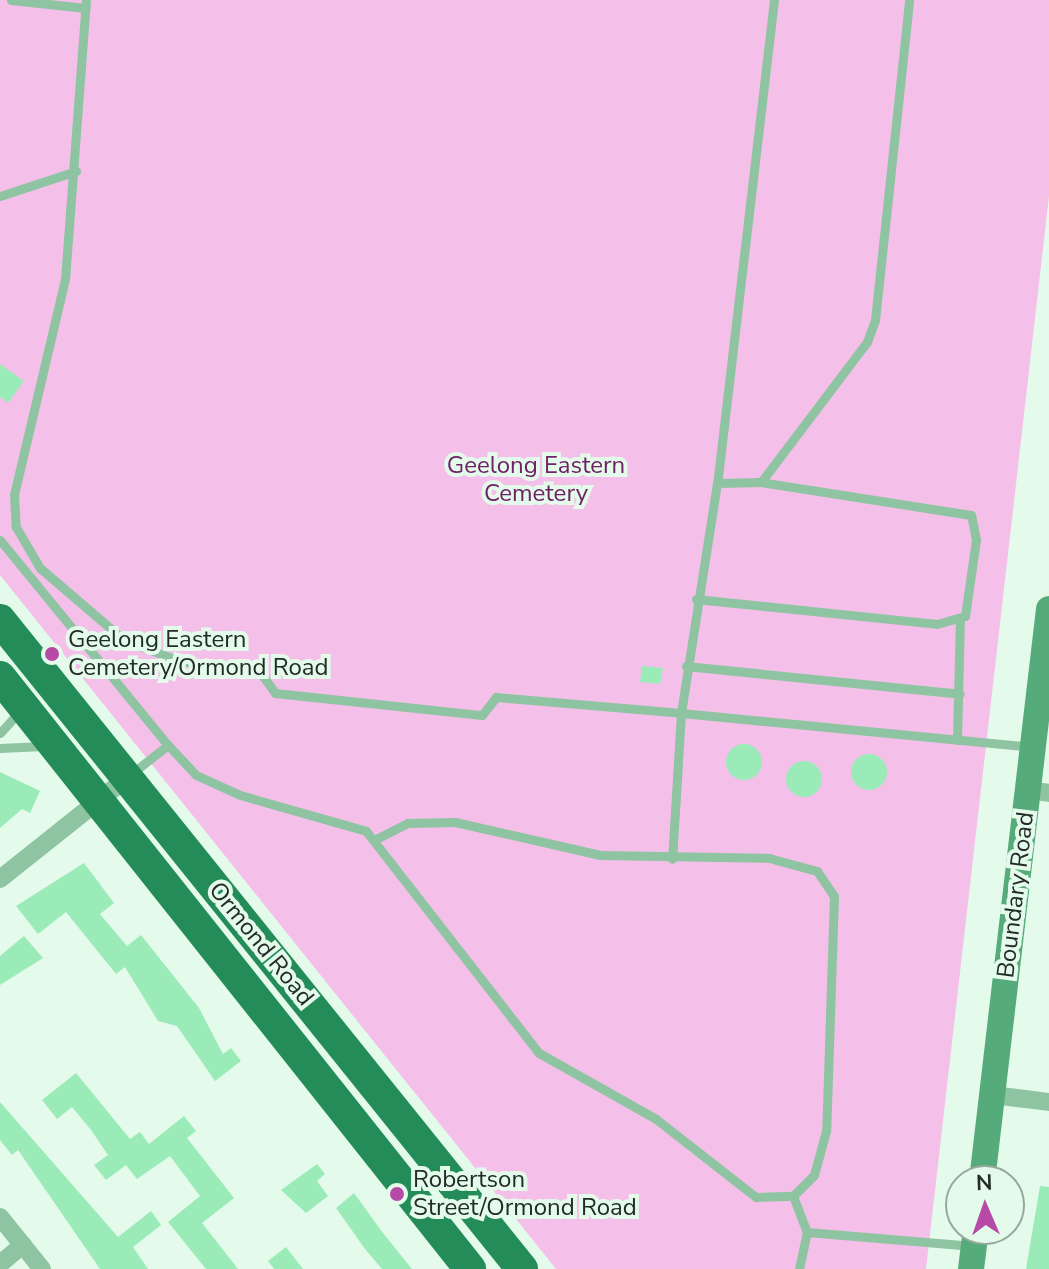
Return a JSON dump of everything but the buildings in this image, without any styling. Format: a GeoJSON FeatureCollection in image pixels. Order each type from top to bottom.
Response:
{"type":"FeatureCollection","features":[{"type":"Feature","properties":{"kind":"highway","name":"Ormond Road"},"geometry":{"type":"LineString","coordinates":[[0,620],[522,1269]]}},
{"type":"Feature","properties":{"kind":"highway","name":"Ormond Road"},"geometry":{"type":"LineString","coordinates":[[0,677],[470,1269]]}},
{"type":"Feature","properties":{"kind":"main road","name":"Boundary Road"},"geometry":{"type":"LineString","coordinates":[[984,1165],[1039,792],[1033,747],[1049,609]]}},
{"type":"Feature","properties":{"kind":"street"},"geometry":{"type":"LineString","coordinates":[[0,879],[127,778]]}},
{"type":"Feature","properties":{"kind":"street"},"geometry":{"type":"LineString","coordinates":[[993,1095],[1049,1102]]}},
{"type":"Feature","properties":{"kind":"street"},"geometry":{"type":"LineString","coordinates":[[0,1217],[42,1269]]}},
{"type":"Feature","properties":{"kind":"street"},"geometry":{"type":"LineString","coordinates":[[0,1264],[23,1245]]}},
{"type":"Feature","properties":{"kind":"lane"},"geometry":{"type":"LineString","coordinates":[[11,0],[86,4],[76,171],[65,279],[14,494],[23,542],[90,618],[180,661],[260,672],[275,693],[482,715],[496,697],[1033,747]]}},
{"type":"Feature","properties":{"kind":"lane"},"geometry":{"type":"LineString","coordinates":[[672,859],[686,666],[717,483],[774,0]]}},
{"type":"Feature","properties":{"kind":"lane"},"geometry":{"type":"LineString","coordinates":[[761,482],[875,320],[909,0]]}},
{"type":"Feature","properties":{"kind":"lane"},"geometry":{"type":"LineString","coordinates":[[0,196],[76,171]]}},
{"type":"Feature","properties":{"kind":"lane"},"geometry":{"type":"LineString","coordinates":[[717,483],[761,482],[971,515],[976,540],[968,608],[960,619],[957,740]]}},
{"type":"Feature","properties":{"kind":"lane"},"geometry":{"type":"LineString","coordinates":[[0,540],[196,775],[240,795],[346,823],[376,839],[539,1053],[656,1119],[756,1197],[793,1196],[814,1175],[826,1131],[834,896],[806,863],[589,854],[455,822],[408,823],[376,839]]}},
{"type":"Feature","properties":{"kind":"lane"},"geometry":{"type":"LineString","coordinates":[[696,599],[937,624],[960,619]]}},
{"type":"Feature","properties":{"kind":"lane"},"geometry":{"type":"LineString","coordinates":[[686,666],[960,694]]}},
{"type":"Feature","properties":{"kind":"lane"},"geometry":{"type":"LineString","coordinates":[[0,733],[23,706]]}},
{"type":"Feature","properties":{"kind":"lane"},"geometry":{"type":"LineString","coordinates":[[127,778],[168,745]]}},
{"type":"Feature","properties":{"kind":"lane"},"geometry":{"type":"LineString","coordinates":[[0,748],[55,746]]}},
{"type":"Feature","properties":{"kind":"lane"},"geometry":{"type":"LineString","coordinates":[[793,1196],[807,1232],[799,1269]]}},
{"type":"Feature","properties":{"kind":"lane"},"geometry":{"type":"LineString","coordinates":[[807,1232],[973,1248]]}},
{"type":"Feature","properties":{"kind":"green space","name":"Geelong Eastern Cemetery"},"geometry":{"type":"Polygon","coordinates":[[[0,0],[1049,0],[1049,196],[926,1269],[556,1269],[0,575],[0,0]]]}},
{"type":"Feature","properties":{"kind":"place","name":"Geelong Eastern Cemetery/Ormond Road"},"geometry":{"type":"Point","coordinates":[52,654]}},
{"type":"Feature","properties":{"kind":"place","name":"Robertson Street/Ormond Road"},"geometry":{"type":"Point","coordinates":[397,1194]}}]}
